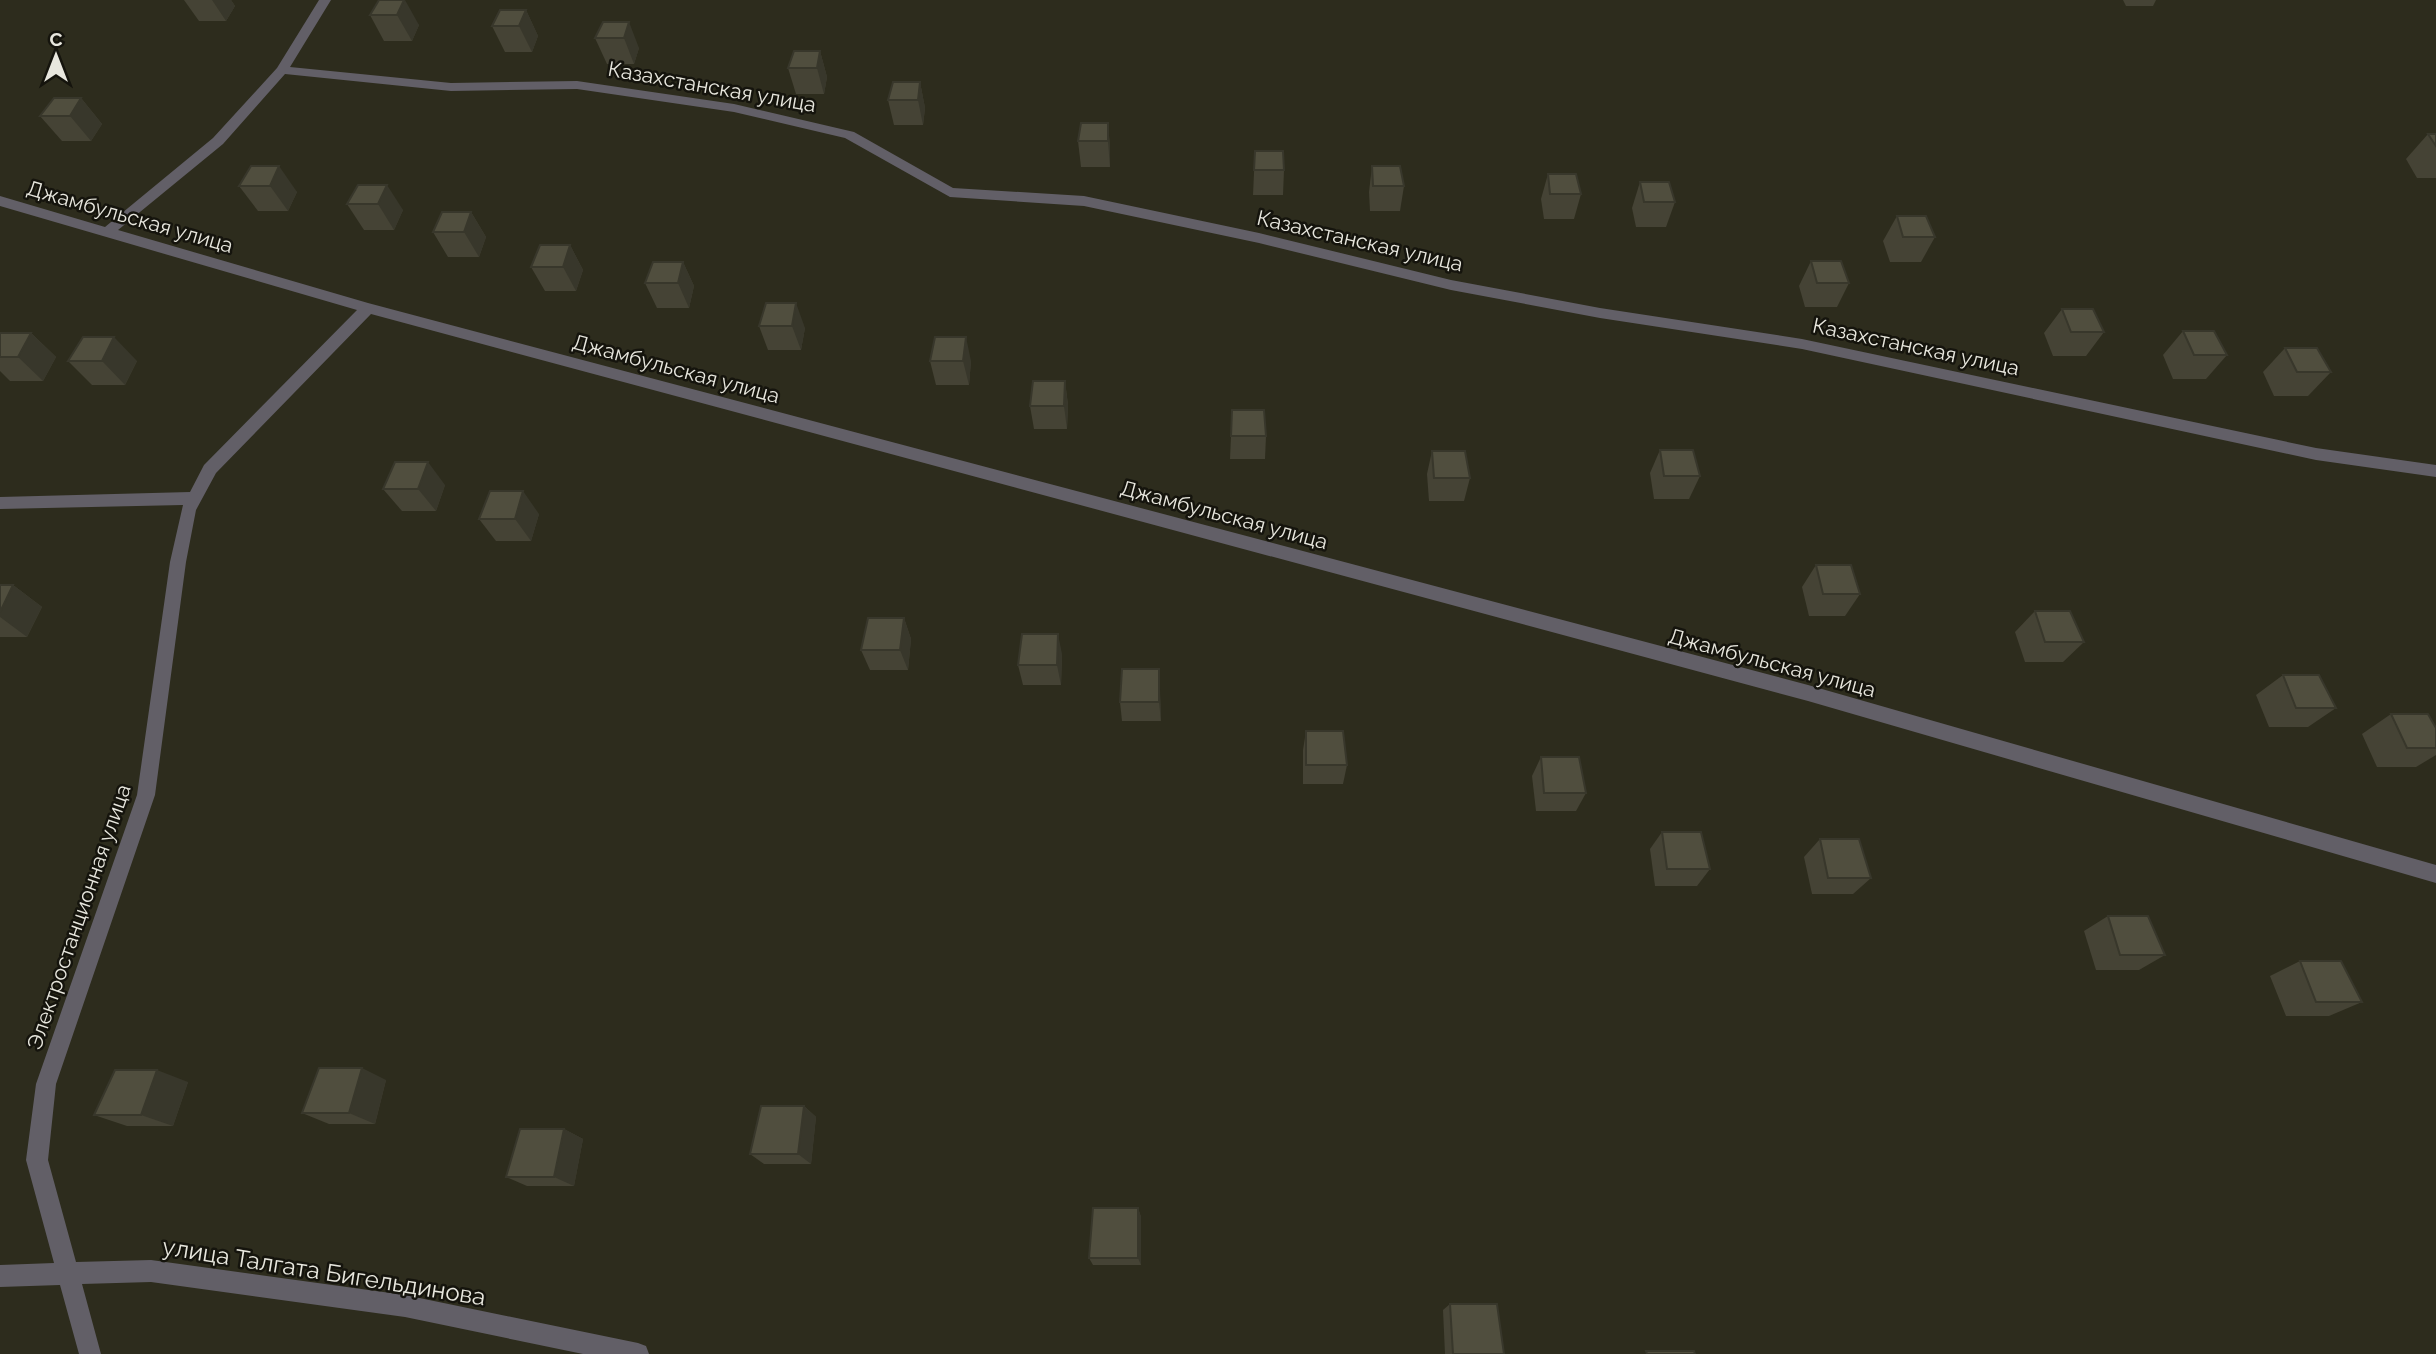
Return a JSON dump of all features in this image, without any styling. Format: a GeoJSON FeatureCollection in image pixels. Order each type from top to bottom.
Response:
{"type":"FeatureCollection","features":[{"type":"Feature","properties":{"kind":"street"},"geometry":{"type":"LineString","coordinates":[[107,232],[218,141],[282,69],[326,0]]}},
{"type":"Feature","properties":{"kind":"street","name":"Казахстанская улица"},"geometry":{"type":"LineString","coordinates":[[282,69],[451,87],[577,85],[734,108],[849,135],[950,192],[1084,201],[1259,238],[1451,285],[1600,313],[1802,344],[2161,418],[2316,454],[2436,471]]}},
{"type":"Feature","properties":{"kind":"street","name":"Джамбульская улица"},"geometry":{"type":"LineString","coordinates":[[0,201],[369,308],[1794,690],[2436,874]]}},
{"type":"Feature","properties":{"kind":"street","name":"Электростанционная улица"},"geometry":{"type":"LineString","coordinates":[[90,1354],[37,1160],[47,1084],[146,795],[178,562],[188,510],[210,469],[369,308]]}},
{"type":"Feature","properties":{"kind":"street"},"geometry":{"type":"LineString","coordinates":[[0,503],[195,498]]}},
{"type":"Feature","properties":{"kind":"street","name":"улица Талгата Бигельдинова"},"geometry":{"type":"LineString","coordinates":[[0,1276],[151,1271],[405,1306],[638,1354]]}},
{"type":"Feature","properties":{"kind":"building"},"geometry":{"type":"Polygon","coordinates":[[[379,0],[404,0],[397,15],[370,15],[379,0]]]}},
{"type":"Feature","properties":{"kind":"building"},"geometry":{"type":"Polygon","coordinates":[[[500,10],[526,10],[519,26],[492,26],[500,10]]]}},
{"type":"Feature","properties":{"kind":"building"},"geometry":{"type":"Polygon","coordinates":[[[603,22],[629,22],[624,38],[595,38],[603,22]]]}},
{"type":"Feature","properties":{"kind":"building"},"geometry":{"type":"Polygon","coordinates":[[[794,51],[820,51],[817,68],[788,68],[794,51]]]}},
{"type":"Feature","properties":{"kind":"building"},"geometry":{"type":"Polygon","coordinates":[[[893,82],[920,82],[918,100],[888,100],[893,82]]]}},
{"type":"Feature","properties":{"kind":"building"},"geometry":{"type":"Polygon","coordinates":[[[54,98],[81,98],[70,116],[40,116],[54,98]]]}},
{"type":"Feature","properties":{"kind":"building"},"geometry":{"type":"Polygon","coordinates":[[[1081,123],[1108,123],[1108,141],[1078,141],[1081,123]]]}},
{"type":"Feature","properties":{"kind":"building"},"geometry":{"type":"Polygon","coordinates":[[[2428,134],[2436,134],[2436,146],[2428,134]]]}},
{"type":"Feature","properties":{"kind":"building"},"geometry":{"type":"Polygon","coordinates":[[[1255,151],[1283,151],[1284,170],[1254,170],[1255,151]]]}},
{"type":"Feature","properties":{"kind":"building"},"geometry":{"type":"Polygon","coordinates":[[[251,166],[279,166],[270,186],[239,186],[251,166]]]}},
{"type":"Feature","properties":{"kind":"building"},"geometry":{"type":"Polygon","coordinates":[[[1372,166],[1400,166],[1404,186],[1373,186],[1372,166]]]}},
{"type":"Feature","properties":{"kind":"building"},"geometry":{"type":"Polygon","coordinates":[[[1548,174],[1576,174],[1581,194],[1550,194],[1548,174]]]}},
{"type":"Feature","properties":{"kind":"building"},"geometry":{"type":"Polygon","coordinates":[[[1640,182],[1669,182],[1675,202],[1644,202],[1640,182]]]}},
{"type":"Feature","properties":{"kind":"building"},"geometry":{"type":"Polygon","coordinates":[[[358,185],[387,185],[378,204],[347,204],[358,185]]]}},
{"type":"Feature","properties":{"kind":"building"},"geometry":{"type":"Polygon","coordinates":[[[442,212],[471,212],[464,232],[433,232],[442,212]]]}},
{"type":"Feature","properties":{"kind":"building"},"geometry":{"type":"Polygon","coordinates":[[[1897,216],[1926,216],[1935,237],[1903,237],[1897,216]]]}},
{"type":"Feature","properties":{"kind":"building"},"geometry":{"type":"Polygon","coordinates":[[[540,245],[570,245],[563,267],[531,267],[540,245]]]}},
{"type":"Feature","properties":{"kind":"building"},"geometry":{"type":"Polygon","coordinates":[[[1811,261],[1841,261],[1849,283],[1817,283],[1811,261]]]}},
{"type":"Feature","properties":{"kind":"building"},"geometry":{"type":"Polygon","coordinates":[[[653,262],[683,262],[678,283],[645,283],[653,262]]]}},
{"type":"Feature","properties":{"kind":"building"},"geometry":{"type":"Polygon","coordinates":[[[766,303],[796,303],[792,326],[759,326],[766,303]]]}},
{"type":"Feature","properties":{"kind":"building"},"geometry":{"type":"Polygon","coordinates":[[[2062,309],[2093,309],[2104,332],[2071,332],[2062,309]]]}},
{"type":"Feature","properties":{"kind":"building"},"geometry":{"type":"Polygon","coordinates":[[[2183,331],[2214,331],[2227,355],[2194,355],[2183,331]]]}},
{"type":"Feature","properties":{"kind":"building"},"geometry":{"type":"Polygon","coordinates":[[[0,333],[31,333],[18,357],[0,357],[0,333]]]}},
{"type":"Feature","properties":{"kind":"building"},"geometry":{"type":"Polygon","coordinates":[[[83,337],[114,337],[102,361],[68,361],[83,337]]]}},
{"type":"Feature","properties":{"kind":"building"},"geometry":{"type":"Polygon","coordinates":[[[935,337],[966,337],[963,361],[930,361],[935,337]]]}},
{"type":"Feature","properties":{"kind":"building"},"geometry":{"type":"Polygon","coordinates":[[[2285,348],[2317,348],[2331,372],[2297,372],[2285,348]]]}},
{"type":"Feature","properties":{"kind":"building"},"geometry":{"type":"Polygon","coordinates":[[[1033,381],[1065,381],[1064,406],[1030,406],[1033,381]]]}},
{"type":"Feature","properties":{"kind":"building"},"geometry":{"type":"Polygon","coordinates":[[[1232,410],[1264,410],[1266,436],[1231,436],[1232,410]]]}},
{"type":"Feature","properties":{"kind":"building"},"geometry":{"type":"Polygon","coordinates":[[[1660,450],[1693,450],[1700,476],[1664,476],[1660,450]]]}},
{"type":"Feature","properties":{"kind":"building"},"geometry":{"type":"Polygon","coordinates":[[[1432,451],[1465,451],[1470,478],[1434,478],[1432,451]]]}},
{"type":"Feature","properties":{"kind":"building"},"geometry":{"type":"Polygon","coordinates":[[[395,462],[428,462],[418,489],[383,489],[395,462]]]}},
{"type":"Feature","properties":{"kind":"building"},"geometry":{"type":"Polygon","coordinates":[[[490,491],[523,491],[515,519],[479,519],[490,491]]]}},
{"type":"Feature","properties":{"kind":"building"},"geometry":{"type":"Polygon","coordinates":[[[1816,565],[1851,565],[1860,594],[1823,594],[1816,565]]]}},
{"type":"Feature","properties":{"kind":"building"},"geometry":{"type":"Polygon","coordinates":[[[0,585],[13,585],[0,612],[0,585]]]}},
{"type":"Feature","properties":{"kind":"building"},"geometry":{"type":"Polygon","coordinates":[[[2035,611],[2070,611],[2084,642],[2045,642],[2035,611]]]}},
{"type":"Feature","properties":{"kind":"building"},"geometry":{"type":"Polygon","coordinates":[[[868,618],[904,618],[900,650],[861,650],[868,618]]]}},
{"type":"Feature","properties":{"kind":"building"},"geometry":{"type":"Polygon","coordinates":[[[1022,634],[1058,634],[1057,665],[1018,665],[1022,634]]]}},
{"type":"Feature","properties":{"kind":"building"},"geometry":{"type":"Polygon","coordinates":[[[1122,669],[1159,669],[1159,702],[1120,702],[1122,669]]]}},
{"type":"Feature","properties":{"kind":"building"},"geometry":{"type":"Polygon","coordinates":[[[2283,675],[2319,675],[2336,708],[2296,708],[2283,675]]]}},
{"type":"Feature","properties":{"kind":"building"},"geometry":{"type":"Polygon","coordinates":[[[2391,714],[2428,714],[2436,728],[2436,748],[2407,748],[2391,714]]]}},
{"type":"Feature","properties":{"kind":"building"},"geometry":{"type":"Polygon","coordinates":[[[1306,731],[1343,731],[1347,765],[1306,765],[1306,731]]]}},
{"type":"Feature","properties":{"kind":"building"},"geometry":{"type":"Polygon","coordinates":[[[1541,757],[1579,757],[1586,793],[1544,793],[1541,757]]]}},
{"type":"Feature","properties":{"kind":"building"},"geometry":{"type":"Polygon","coordinates":[[[1662,832],[1701,832],[1710,869],[1667,869],[1662,832]]]}},
{"type":"Feature","properties":{"kind":"building"},"geometry":{"type":"Polygon","coordinates":[[[1820,839],[1859,839],[1871,878],[1828,878],[1820,839]]]}},
{"type":"Feature","properties":{"kind":"building"},"geometry":{"type":"Polygon","coordinates":[[[2108,916],[2148,916],[2165,955],[2120,955],[2108,916]]]}},
{"type":"Feature","properties":{"kind":"building"},"geometry":{"type":"Polygon","coordinates":[[[2300,961],[2341,961],[2362,1002],[2316,1002],[2300,961]]]}},
{"type":"Feature","properties":{"kind":"building"},"geometry":{"type":"Polygon","coordinates":[[[319,1068],[362,1068],[349,1113],[302,1113],[319,1068]]]}},
{"type":"Feature","properties":{"kind":"building"},"geometry":{"type":"Polygon","coordinates":[[[115,1070],[157,1070],[141,1115],[94,1115],[115,1070]]]}},
{"type":"Feature","properties":{"kind":"building"},"geometry":{"type":"Polygon","coordinates":[[[761,1106],[804,1106],[798,1154],[750,1154],[761,1106]]]}},
{"type":"Feature","properties":{"kind":"building"},"geometry":{"type":"Polygon","coordinates":[[[520,1129],[564,1129],[554,1177],[506,1177],[520,1129]]]}},
{"type":"Feature","properties":{"kind":"building"},"geometry":{"type":"Polygon","coordinates":[[[1093,1208],[1138,1208],[1138,1258],[1089,1258],[1093,1208]]]}},
{"type":"Feature","properties":{"kind":"building"},"geometry":{"type":"Polygon","coordinates":[[[1450,1304],[1497,1304],[1504,1354],[1453,1354],[1450,1304]]]}},
{"type":"Feature","properties":{"kind":"building"},"geometry":{"type":"Polygon","coordinates":[[[1646,1351],[1694,1351],[1695,1354],[1647,1354],[1646,1351]]]}}]}
